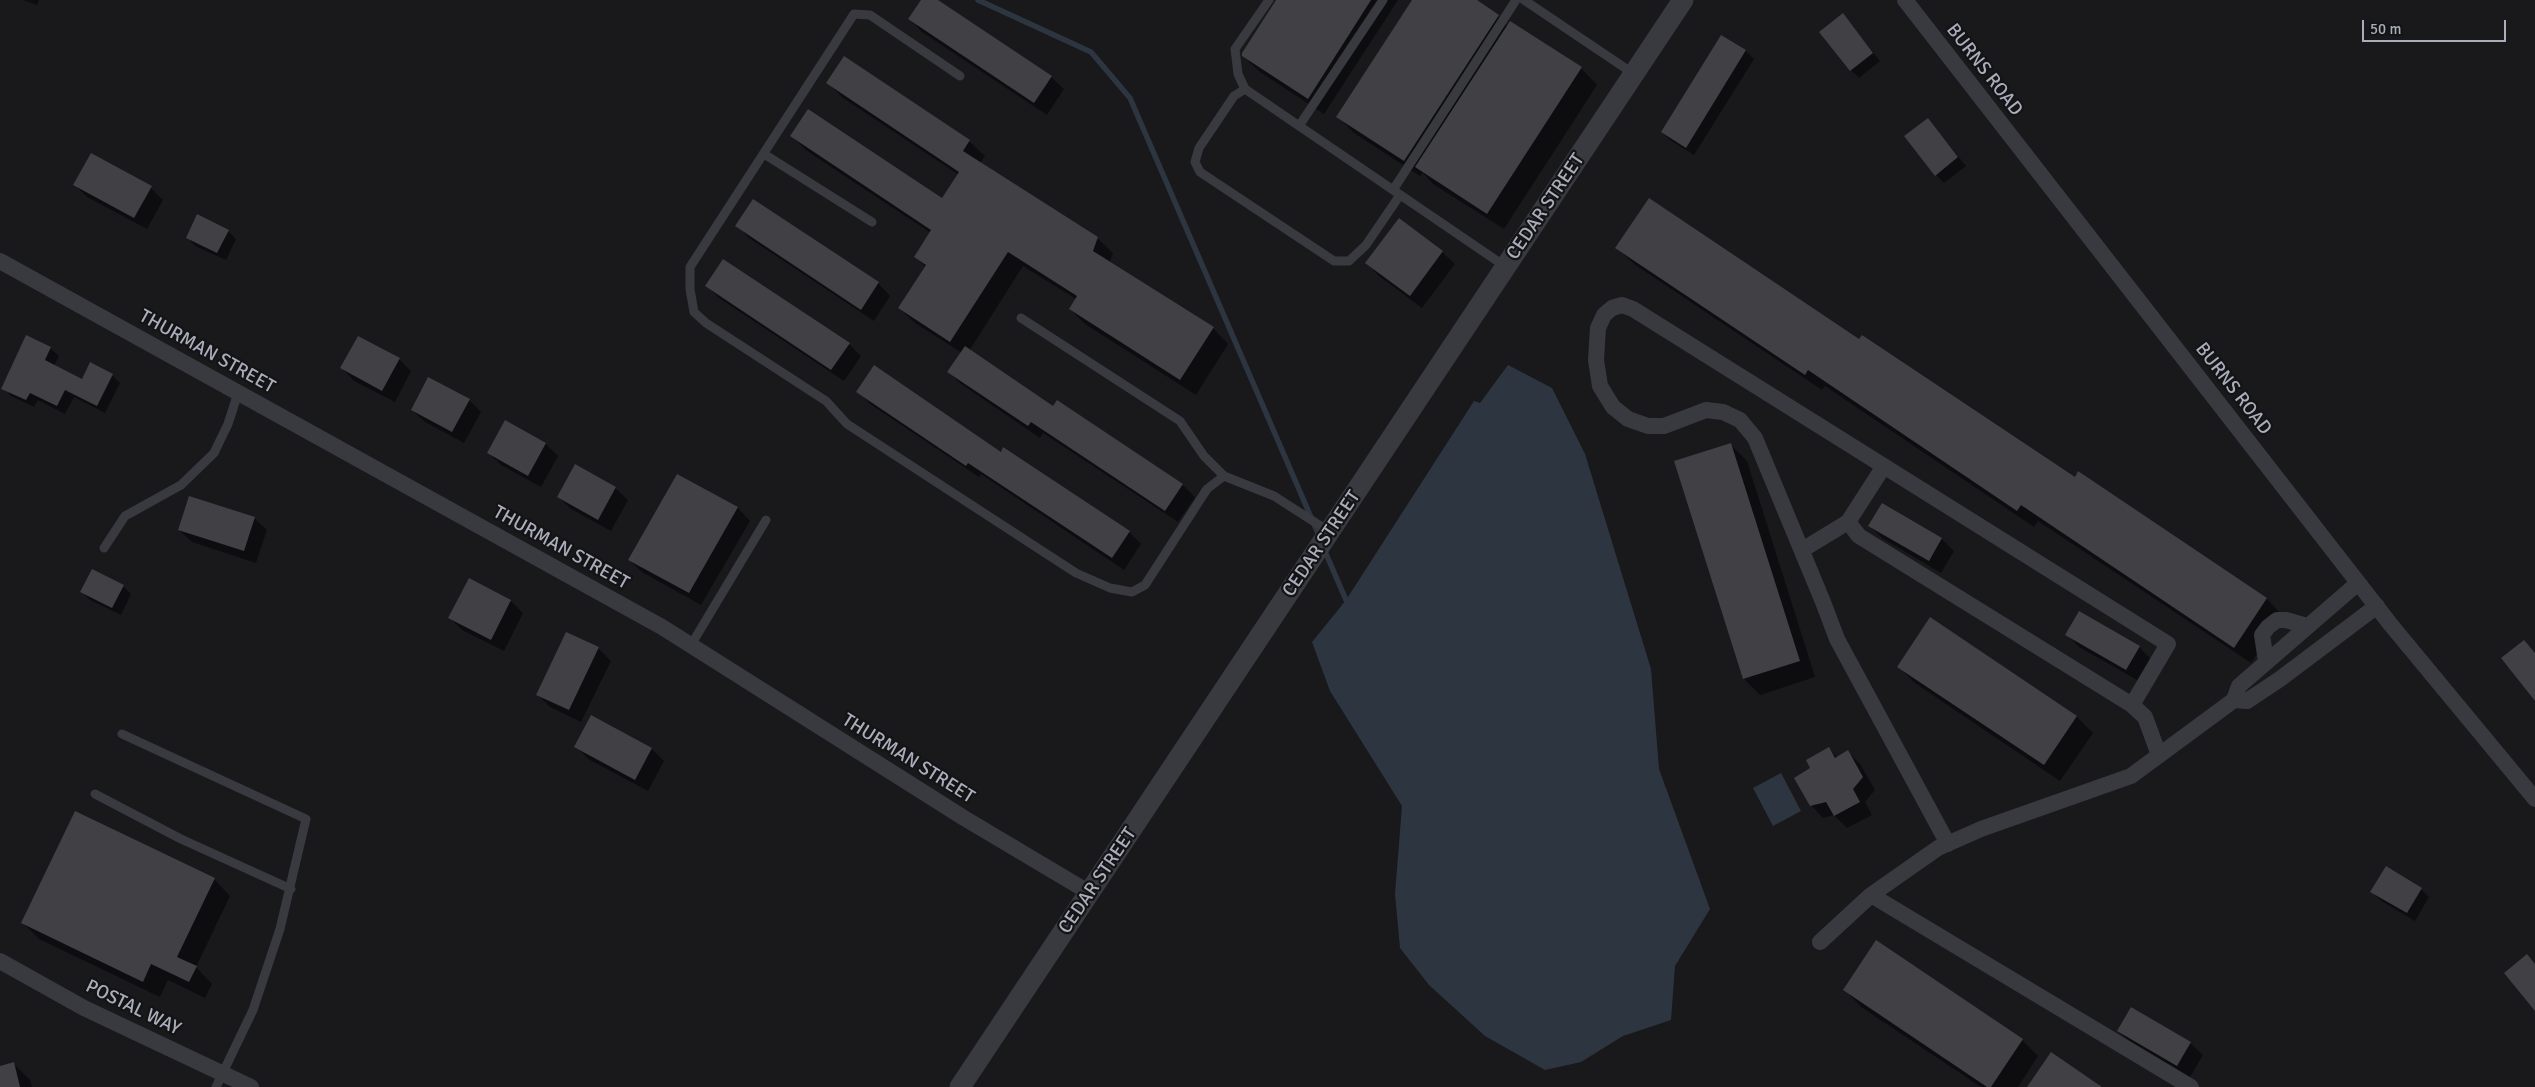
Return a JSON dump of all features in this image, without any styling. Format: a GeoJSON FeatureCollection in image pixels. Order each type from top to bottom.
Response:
{"type":"FeatureCollection","features":[{"type":"Feature","properties":{"kind":"street","name":"CEDAR STREET"},"geometry":{"type":"LineString","coordinates":[[960,1087],[1683,0]]}},
{"type":"Feature","properties":{"kind":"street","name":"BURNS ROAD"},"geometry":{"type":"LineString","coordinates":[[1905,0],[2358,583],[2535,799]]}},
{"type":"Feature","properties":{"kind":"street","name":"THURMAN STREET"},"geometry":{"type":"LineString","coordinates":[[0,261],[662,627],[964,818],[1090,893]]}},
{"type":"Feature","properties":{"kind":"street"},"geometry":{"type":"LineString","coordinates":[[1948,844],[1837,639],[1802,550],[1754,438],[1740,420],[1723,412],[1706,410],[1664,426],[1648,426],[1628,420],[1612,407],[1600,386],[1596,360],[1598,328],[1604,315],[1612,308],[1622,305],[1633,309],[2168,644],[2132,705]]}},
{"type":"Feature","properties":{"kind":"street"},"geometry":{"type":"LineString","coordinates":[[1802,550],[1848,522],[1884,466]]}},
{"type":"Feature","properties":{"kind":"street"},"geometry":{"type":"LineString","coordinates":[[1848,522],[1859,536],[2132,705],[2145,717],[2159,755]]}},
{"type":"Feature","properties":{"kind":"street"},"geometry":{"type":"LineString","coordinates":[[2234,700],[2247,700],[2307,626],[2358,583]]}},
{"type":"Feature","properties":{"kind":"street"},"geometry":{"type":"LineString","coordinates":[[1820,942],[1871,895],[1938,848],[1981,830],[2131,776],[2234,700],[2239,686],[2273,670],[2377,606]]}},
{"type":"Feature","properties":{"kind":"street"},"geometry":{"type":"LineString","coordinates":[[2273,670],[2262,635],[2268,627],[2277,620],[2286,620],[2307,626]]}},
{"type":"Feature","properties":{"kind":"street"},"geometry":{"type":"LineString","coordinates":[[1871,895],[2191,1087]]}},
{"type":"Feature","properties":{"kind":"street","name":"POSTAL WAY"},"geometry":{"type":"LineString","coordinates":[[0,960],[84,1008],[219,1080],[251,1087]]}},
{"type":"Feature","properties":{"kind":"lane"},"geometry":{"type":"LineString","coordinates":[[1269,0],[1236,49],[1238,74],[1245,89],[1506,267]]}},
{"type":"Feature","properties":{"kind":"lane"},"geometry":{"type":"LineString","coordinates":[[1299,126],[1383,0]]}},
{"type":"Feature","properties":{"kind":"lane"},"geometry":{"type":"LineString","coordinates":[[1245,89],[1234,96],[1199,148],[1195,162],[1200,172],[1334,261],[1349,261],[1366,245],[1516,0]]}},
{"type":"Feature","properties":{"kind":"lane"},"geometry":{"type":"LineString","coordinates":[[1524,0],[1635,74]]}},
{"type":"Feature","properties":{"kind":"lane"},"geometry":{"type":"LineString","coordinates":[[960,76],[870,16],[854,14],[690,267],[690,288],[694,312],[706,323],[826,402],[847,424],[1076,572],[1110,588],[1132,592],[1145,585],[1207,489],[1224,476]]}},
{"type":"Feature","properties":{"kind":"lane"},"geometry":{"type":"LineString","coordinates":[[764,154],[872,222]]}},
{"type":"Feature","properties":{"kind":"lane"},"geometry":{"type":"LineString","coordinates":[[1022,318],[1180,421],[1204,456],[1224,476],[1274,496],[1330,532]]}},
{"type":"Feature","properties":{"kind":"lane"},"geometry":{"type":"LineString","coordinates":[[104,548],[125,516],[181,485],[214,452],[228,424],[238,393]]}},
{"type":"Feature","properties":{"kind":"lane"},"geometry":{"type":"LineString","coordinates":[[691,645],[766,520]]}},
{"type":"Feature","properties":{"kind":"lane"},"geometry":{"type":"LineString","coordinates":[[122,734],[306,819],[290,889],[253,1010],[219,1080]]}},
{"type":"Feature","properties":{"kind":"lane"},"geometry":{"type":"LineString","coordinates":[[94,794],[181,839],[290,889]]}},
{"type":"Feature","properties":{"kind":"shaded area"},"geometry":{"type":"Polygon","coordinates":[[[1508,365],[1552,388],[1585,454],[1651,669],[1659,769],[1710,909],[1675,966],[1671,1020],[1623,1036],[1581,1062],[1545,1070],[1485,1036],[1429,985],[1400,948],[1395,894],[1402,806],[1330,691],[1312,642],[1346,600],[1474,401],[1480,403],[1508,365]]]}},
{"type":"Feature","properties":{"kind":"shaded area"},"geometry":{"type":"Polygon","coordinates":[[[1781,773],[1801,811],[1773,826],[1753,788],[1781,773]]]}},
{"type":"Feature","properties":{"kind":"building"},"geometry":{"type":"Polygon","coordinates":[[[921,0],[938,0],[1052,76],[1034,103],[908,19],[921,0]]]}},
{"type":"Feature","properties":{"kind":"building"},"geometry":{"type":"Polygon","coordinates":[[[1276,0],[1371,0],[1308,99],[1242,56],[1242,53],[1276,0]]]}},
{"type":"Feature","properties":{"kind":"building"},"geometry":{"type":"Polygon","coordinates":[[[1412,0],[1477,0],[1499,15],[1404,161],[1336,117],[1412,0]]]}},
{"type":"Feature","properties":{"kind":"building"},"geometry":{"type":"Polygon","coordinates":[[[1843,13],[1873,53],[1850,71],[1819,32],[1843,13]]]}},
{"type":"Feature","properties":{"kind":"building"},"geometry":{"type":"Polygon","coordinates":[[[1510,21],[1582,67],[1487,214],[1415,167],[1510,21]]]}},
{"type":"Feature","properties":{"kind":"building"},"geometry":{"type":"Polygon","coordinates":[[[1721,35],[1746,50],[1686,148],[1661,132],[1721,35]]]}},
{"type":"Feature","properties":{"kind":"building"},"geometry":{"type":"Polygon","coordinates":[[[844,56],[970,140],[963,151],[1098,237],[1093,251],[1214,327],[1180,380],[1069,309],[1077,296],[1008,252],[950,342],[898,308],[926,265],[914,257],[931,230],[790,136],[808,109],[942,198],[959,172],[826,83],[844,56]]]}},
{"type":"Feature","properties":{"kind":"building"},"geometry":{"type":"Polygon","coordinates":[[[1928,118],[1958,157],[1935,176],[1904,136],[1928,118]]]}},
{"type":"Feature","properties":{"kind":"building"},"geometry":{"type":"Polygon","coordinates":[[[91,153],[152,186],[134,218],[73,185],[91,153]]]}},
{"type":"Feature","properties":{"kind":"building"},"geometry":{"type":"Polygon","coordinates":[[[1649,198],[1859,339],[1862,335],[2075,477],[2078,471],[2267,598],[2234,648],[2021,505],[2017,511],[1808,370],[1805,375],[1615,248],[1649,198]]]}},
{"type":"Feature","properties":{"kind":"building"},"geometry":{"type":"Polygon","coordinates":[[[753,199],[879,282],[861,310],[735,226],[753,199]]]}},
{"type":"Feature","properties":{"kind":"building"},"geometry":{"type":"Polygon","coordinates":[[[197,214],[229,230],[217,253],[186,238],[197,214]]]}},
{"type":"Feature","properties":{"kind":"building"},"geometry":{"type":"Polygon","coordinates":[[[1399,218],[1443,251],[1410,296],[1365,263],[1399,218]]]}},
{"type":"Feature","properties":{"kind":"building"},"geometry":{"type":"Polygon","coordinates":[[[723,259],[850,343],[831,370],[705,286],[723,259]]]}},
{"type":"Feature","properties":{"kind":"building"},"geometry":{"type":"Polygon","coordinates":[[[26,335],[51,347],[45,360],[82,379],[90,362],[113,374],[97,406],[65,390],[57,406],[30,393],[26,400],[1,389],[26,335]]]}},
{"type":"Feature","properties":{"kind":"building"},"geometry":{"type":"Polygon","coordinates":[[[358,336],[400,358],[382,391],[340,368],[358,336]]]}},
{"type":"Feature","properties":{"kind":"building"},"geometry":{"type":"Polygon","coordinates":[[[965,346],[1053,406],[1057,400],[1183,484],[1165,511],[1031,422],[1028,426],[947,372],[965,346]]]}},
{"type":"Feature","properties":{"kind":"building"},"geometry":{"type":"Polygon","coordinates":[[[874,365],[1001,452],[1003,447],[1130,531],[1112,558],[968,463],[966,466],[856,392],[874,365]]]}},
{"type":"Feature","properties":{"kind":"building"},"geometry":{"type":"Polygon","coordinates":[[[428,377],[470,399],[452,432],[411,410],[428,377]]]}},
{"type":"Feature","properties":{"kind":"building"},"geometry":{"type":"Polygon","coordinates":[[[505,420],[546,443],[528,476],[487,453],[505,420]]]}},
{"type":"Feature","properties":{"kind":"building"},"geometry":{"type":"Polygon","coordinates":[[[1731,443],[1800,661],[1743,679],[1674,461],[1731,443]]]}},
{"type":"Feature","properties":{"kind":"building"},"geometry":{"type":"Polygon","coordinates":[[[575,464],[616,487],[598,520],[557,497],[575,464]]]}},
{"type":"Feature","properties":{"kind":"building"},"geometry":{"type":"Polygon","coordinates":[[[677,474],[738,507],[689,593],[628,560],[677,474]]]}},
{"type":"Feature","properties":{"kind":"building"},"geometry":{"type":"Polygon","coordinates":[[[189,496],[255,517],[244,551],[178,530],[189,496]]]}},
{"type":"Feature","properties":{"kind":"building"},"geometry":{"type":"Polygon","coordinates":[[[1882,503],[1942,538],[1929,561],[1868,526],[1882,503]]]}},
{"type":"Feature","properties":{"kind":"building"},"geometry":{"type":"Polygon","coordinates":[[[92,569],[124,585],[112,608],[80,592],[92,569]]]}},
{"type":"Feature","properties":{"kind":"building"},"geometry":{"type":"Polygon","coordinates":[[[469,578],[511,600],[491,640],[448,618],[469,578]]]}},
{"type":"Feature","properties":{"kind":"building"},"geometry":{"type":"Polygon","coordinates":[[[2079,611],[2140,646],[2126,670],[2065,635],[2079,611]]]}},
{"type":"Feature","properties":{"kind":"building"},"geometry":{"type":"Polygon","coordinates":[[[1930,617],[2077,716],[2044,765],[1897,667],[1930,617]]]}},
{"type":"Feature","properties":{"kind":"building"},"geometry":{"type":"Polygon","coordinates":[[[566,632],[599,647],[569,710],[536,695],[566,632]]]}},
{"type":"Feature","properties":{"kind":"building"},"geometry":{"type":"Polygon","coordinates":[[[2524,640],[2535,653],[2535,701],[2501,658],[2524,640]]]}},
{"type":"Feature","properties":{"kind":"building"},"geometry":{"type":"Polygon","coordinates":[[[591,715],[652,748],[635,780],[574,747],[591,715]]]}},
{"type":"Feature","properties":{"kind":"building"},"geometry":{"type":"Polygon","coordinates":[[[1829,747],[1835,758],[1848,750],[1863,777],[1853,789],[1860,802],[1834,816],[1826,802],[1810,806],[1794,778],[1810,768],[1806,760],[1829,747]]]}},
{"type":"Feature","properties":{"kind":"building"},"geometry":{"type":"Polygon","coordinates":[[[75,811],[215,878],[177,957],[197,966],[189,982],[151,964],[143,982],[21,923],[75,811]]]}},
{"type":"Feature","properties":{"kind":"building"},"geometry":{"type":"Polygon","coordinates":[[[2386,866],[2422,888],[2407,913],[2370,892],[2386,866]]]}},
{"type":"Feature","properties":{"kind":"building"},"geometry":{"type":"Polygon","coordinates":[[[1876,940],[2023,1039],[1991,1087],[1987,1087],[1843,990],[1876,940]]]}},
{"type":"Feature","properties":{"kind":"building"},"geometry":{"type":"Polygon","coordinates":[[[2527,954],[2535,964],[2535,1011],[2504,973],[2527,954]]]}},
{"type":"Feature","properties":{"kind":"building"},"geometry":{"type":"Polygon","coordinates":[[[2131,1007],[2191,1042],[2177,1066],[2117,1031],[2131,1007]]]}},
{"type":"Feature","properties":{"kind":"building"},"geometry":{"type":"Polygon","coordinates":[[[2051,1052],[2102,1087],[2027,1087],[2051,1052]]]}},
{"type":"Feature","properties":{"kind":"building"},"geometry":{"type":"Polygon","coordinates":[[[14,1062],[20,1087],[0,1087],[0,1066],[14,1062]]]}},
{"type":"Feature","properties":{"kind":"waterway"},"geometry":{"type":"LineString","coordinates":[[978,0],[1091,52],[1130,98],[1320,538]]}},
{"type":"Feature","properties":{"kind":"waterway"},"geometry":{"type":"LineString","coordinates":[[1324,549],[1346,600]]}}]}
